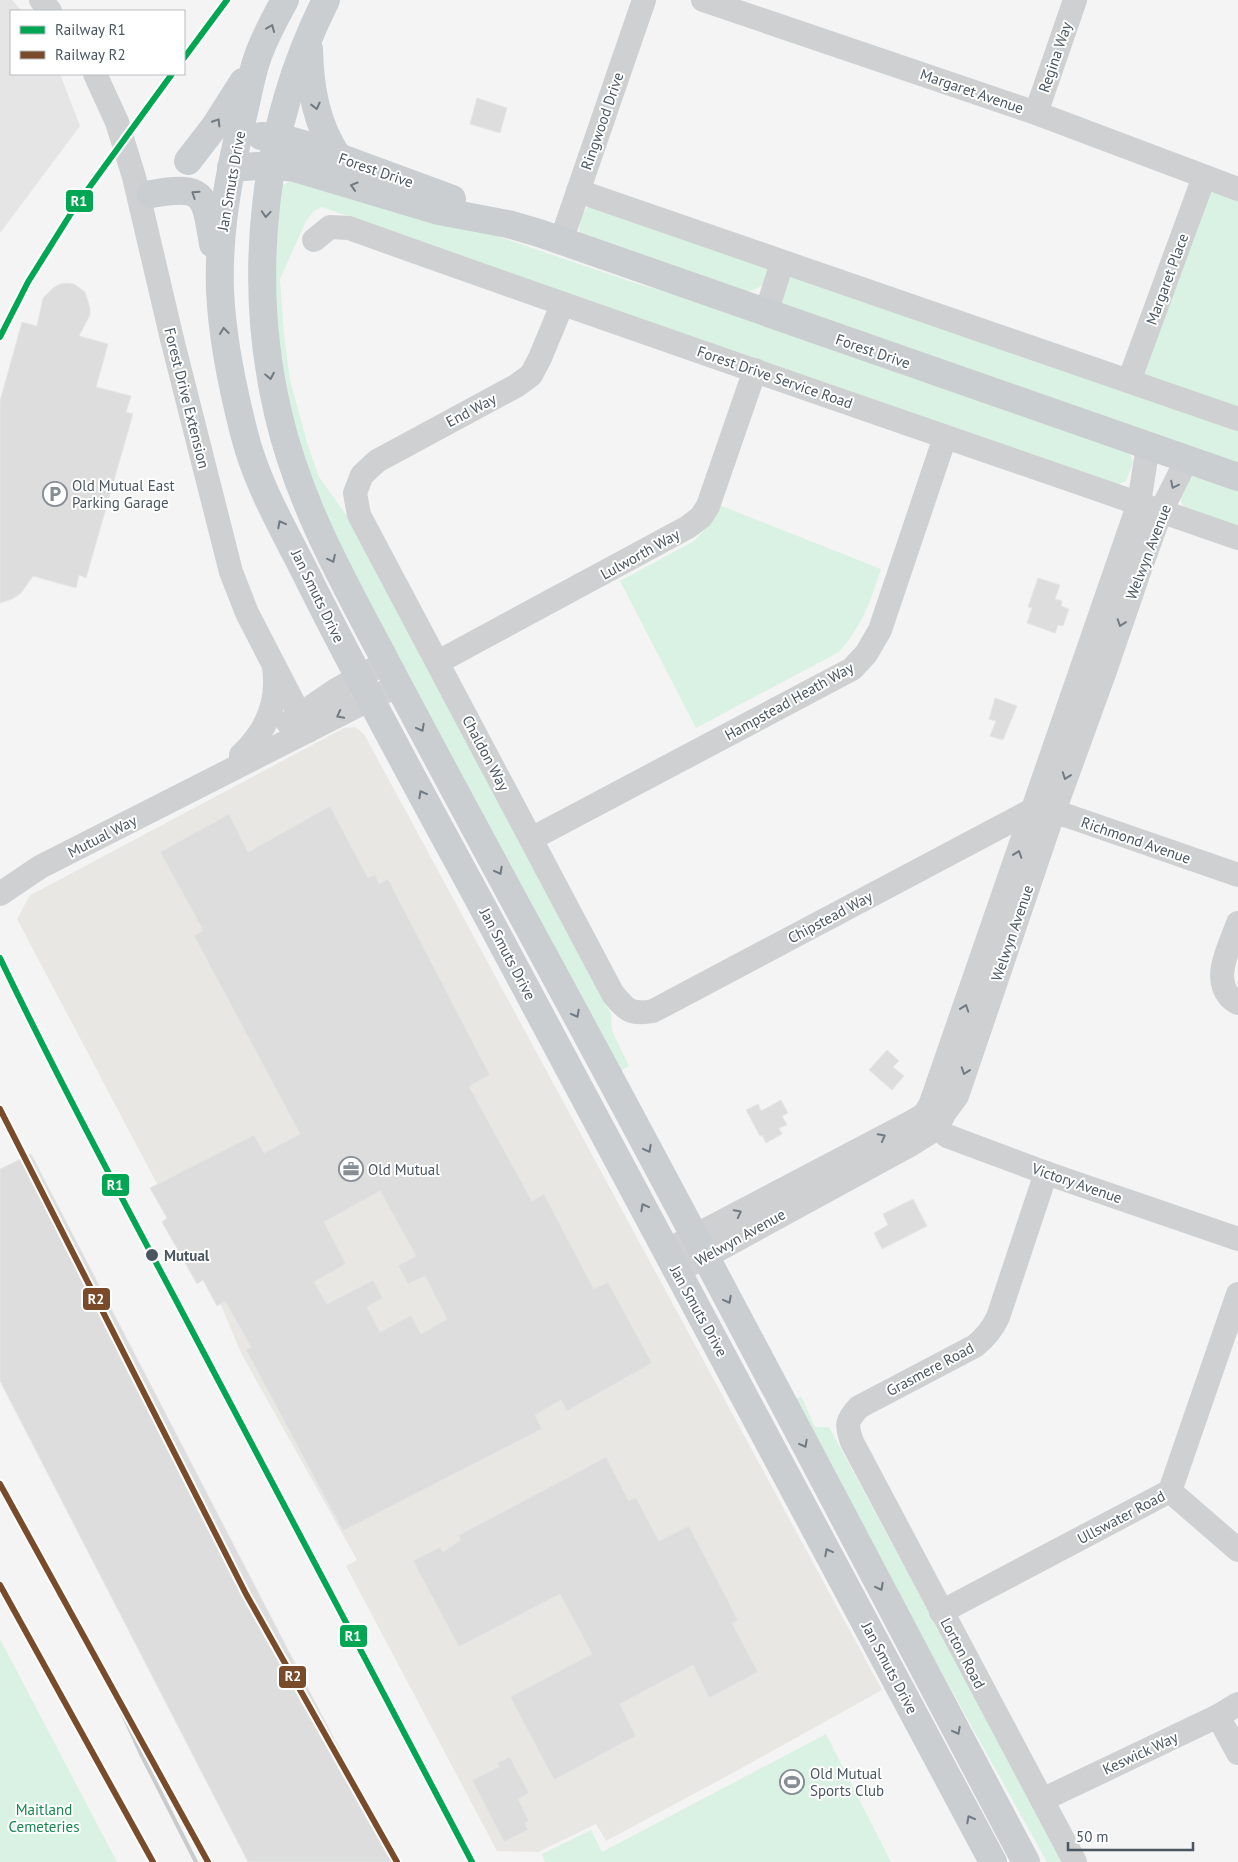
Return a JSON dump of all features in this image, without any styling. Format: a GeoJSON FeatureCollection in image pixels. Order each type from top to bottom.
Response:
{"type":"FeatureCollection","features":[{"type":"Feature","properties":{"kind":"main road","name":"Jan Smuts Drive"},"geometry":{"type":"LineString","coordinates":[[285,0],[258,56],[259,136],[271,165],[262,260],[262,293],[268,366],[276,408],[286,448],[310,514],[392,674],[700,1246],[1026,1862]]}},
{"type":"Feature","properties":{"kind":"main road"},"geometry":{"type":"LineString","coordinates":[[231,168],[252,153],[287,56],[305,19],[318,0]]}},
{"type":"Feature","properties":{"kind":"main road","name":"Jan Smuts Drive"},"geometry":{"type":"LineString","coordinates":[[259,136],[293,83],[326,0]]}},
{"type":"Feature","properties":{"kind":"main road"},"geometry":{"type":"LineString","coordinates":[[309,40],[311,80],[315,106],[325,133],[338,157]]}},
{"type":"Feature","properties":{"kind":"main road"},"geometry":{"type":"LineString","coordinates":[[188,162],[203,144],[233,100],[258,56]]}},
{"type":"Feature","properties":{"kind":"main road","name":"Forest Drive"},"geometry":{"type":"LineString","coordinates":[[259,136],[338,157],[435,191],[508,224],[1238,477]]}},
{"type":"Feature","properties":{"kind":"main road","name":"Forest Drive"},"geometry":{"type":"LineString","coordinates":[[231,168],[271,165],[295,168],[438,211],[508,224]]}},
{"type":"Feature","properties":{"kind":"main road","name":"Jan Smuts Drive"},"geometry":{"type":"LineString","coordinates":[[231,168],[224,213],[220,289],[231,372],[246,439],[273,508],[364,688],[993,1862]]}},
{"type":"Feature","properties":{"kind":"main road"},"geometry":{"type":"LineString","coordinates":[[143,185],[188,190],[196,193],[201,199],[208,217],[220,289]]}},
{"type":"Feature","properties":{"kind":"street","name":"Ringwood Drive"},"geometry":{"type":"LineString","coordinates":[[561,241],[644,0]]}},
{"type":"Feature","properties":{"kind":"street","name":"Margaret Avenue"},"geometry":{"type":"LineString","coordinates":[[703,0],[1036,113],[1238,189]]}},
{"type":"Feature","properties":{"kind":"street","name":"Regina Way"},"geometry":{"type":"LineString","coordinates":[[1036,113],[1075,0]]}},
{"type":"Feature","properties":{"kind":"street","name":"Forest Drive Extension"},"geometry":{"type":"LineString","coordinates":[[95,75],[143,185],[146,223],[172,339],[231,572],[247,613],[304,723]]}},
{"type":"Feature","properties":{"kind":"street","name":"Margaret Place"},"geometry":{"type":"LineString","coordinates":[[1130,381],[1204,177]]}},
{"type":"Feature","properties":{"kind":"street"},"geometry":{"type":"LineString","coordinates":[[578,191],[1238,419]]}},
{"type":"Feature","properties":{"kind":"street","name":"Forest Drive Service Road"},"geometry":{"type":"LineString","coordinates":[[314,240],[330,227],[349,228],[562,305],[1238,538]]}},
{"type":"Feature","properties":{"kind":"street"},"geometry":{"type":"LineString","coordinates":[[766,313],[782,263]]}},
{"type":"Feature","properties":{"kind":"street","name":"End Way"},"geometry":{"type":"LineString","coordinates":[[355,493],[362,475],[377,461],[516,386],[531,375],[562,305]]}},
{"type":"Feature","properties":{"kind":"street","name":"Lulworth Way"},"geometry":{"type":"LineString","coordinates":[[438,662],[680,532],[701,517],[708,506],[755,370]]}},
{"type":"Feature","properties":{"kind":"street","name":"Hampstead Heath Way"},"geometry":{"type":"LineString","coordinates":[[531,839],[852,668],[866,654],[880,630],[945,437]]}},
{"type":"Feature","properties":{"kind":"street","name":"Welwyn Avenue"},"geometry":{"type":"LineString","coordinates":[[1148,446],[1150,507]]}},
{"type":"Feature","properties":{"kind":"street","name":"Welwyn Avenue"},"geometry":{"type":"LineString","coordinates":[[672,1261],[920,1140],[931,1121],[934,1098],[1043,811],[1150,507],[1187,459]]}},
{"type":"Feature","properties":{"kind":"street","name":"Chaldon Way"},"geometry":{"type":"LineString","coordinates":[[355,493],[359,515],[613,994],[625,1009]]}},
{"type":"Feature","properties":{"kind":"street"},"geometry":{"type":"LineString","coordinates":[[241,755],[258,738],[269,716],[275,692],[273,663]]}},
{"type":"Feature","properties":{"kind":"street","name":"Mutual Way"},"geometry":{"type":"LineString","coordinates":[[0,894],[40,867],[206,784],[304,723],[392,674]]}},
{"type":"Feature","properties":{"kind":"street","name":"Mutual Way"},"geometry":{"type":"LineString","coordinates":[[206,784],[241,755],[304,723]]}},
{"type":"Feature","properties":{"kind":"street","name":"Welwyn Avenue"},"geometry":{"type":"LineString","coordinates":[[931,1121],[945,1112],[957,1096],[1043,811]]}},
{"type":"Feature","properties":{"kind":"street","name":"Richmond Avenue"},"geometry":{"type":"LineString","coordinates":[[1043,811],[1068,816],[1238,875]]}},
{"type":"Feature","properties":{"kind":"street","name":"Chipstead Way"},"geometry":{"type":"LineString","coordinates":[[625,1009],[638,1014],[653,1011],[1043,811]]}},
{"type":"Feature","properties":{"kind":"street"},"geometry":{"type":"LineString","coordinates":[[1238,923],[1222,970],[1222,984],[1229,996],[1238,1003]]}},
{"type":"Feature","properties":{"kind":"street"},"geometry":{"type":"LineString","coordinates":[[957,1096],[955,1114],[957,1124],[962,1134],[970,1143]]}},
{"type":"Feature","properties":{"kind":"street","name":"Victory Avenue"},"geometry":{"type":"LineString","coordinates":[[931,1121],[947,1136],[1046,1173],[1238,1239]]}},
{"type":"Feature","properties":{"kind":"street","name":"Grasmere Road"},"geometry":{"type":"LineString","coordinates":[[852,1442],[847,1428],[850,1416],[859,1407],[974,1346],[992,1329],[998,1318],[1046,1173]]}},
{"type":"Feature","properties":{"kind":"street","name":"Ullswater Road"},"geometry":{"type":"LineString","coordinates":[[941,1612],[1170,1491],[1238,1294]]}},
{"type":"Feature","properties":{"kind":"street","name":"Lorton Road"},"geometry":{"type":"LineString","coordinates":[[852,1442],[1075,1862]]}},
{"type":"Feature","properties":{"kind":"street"},"geometry":{"type":"LineString","coordinates":[[1170,1491],[1238,1550]]}},
{"type":"Feature","properties":{"kind":"street"},"geometry":{"type":"LineString","coordinates":[[1228,1710],[1238,1753]]}},
{"type":"Feature","properties":{"kind":"street","name":"Keswick Way"},"geometry":{"type":"LineString","coordinates":[[1042,1800],[1228,1710]]}},
{"type":"Feature","properties":{"kind":"shaded area"},"geometry":{"type":"Polygon","coordinates":[[[0,0],[12,0],[21,10],[10,10],[10,75],[60,75],[80,126],[0,233],[0,0]]]}},
{"type":"Feature","properties":{"kind":"shaded area"},"geometry":{"type":"Polygon","coordinates":[[[355,727],[364,734],[882,1690],[606,1841],[596,1824],[538,1852],[497,1851],[346,1566],[357,1560],[241,1353],[220,1303],[17,919],[30,895],[344,728],[355,727]]]}},
{"type":"Feature","properties":{"kind":"green space"},"geometry":{"type":"Polygon","coordinates":[[[296,178],[494,235],[641,285],[740,311],[1130,453],[1133,463],[1126,481],[1117,485],[1107,486],[322,207],[314,211],[306,221],[280,279],[284,335],[290,380],[308,446],[319,477],[349,519],[522,839],[611,1014],[612,1031],[629,1066],[618,1072],[395,668],[291,446],[266,302],[281,186],[296,178]]]}},
{"type":"Feature","properties":{"kind":"green space"},"geometry":{"type":"Polygon","coordinates":[[[1203,189],[1238,191],[1238,411],[1147,379],[1142,370],[1203,189]]]}},
{"type":"Feature","properties":{"kind":"green space"},"geometry":{"type":"Polygon","coordinates":[[[591,205],[767,265],[768,272],[765,282],[758,288],[742,292],[580,235],[579,226],[581,218],[591,205]]]}},
{"type":"Feature","properties":{"kind":"green space"},"geometry":{"type":"Polygon","coordinates":[[[790,275],[1238,426],[1238,466],[783,307],[779,299],[790,275]]]}},
{"type":"Feature","properties":{"kind":"green space"},"geometry":{"type":"Polygon","coordinates":[[[1198,473],[1238,487],[1238,528],[1184,509],[1178,492],[1188,476],[1198,473]]]}},
{"type":"Feature","properties":{"kind":"green space"},"geometry":{"type":"Polygon","coordinates":[[[719,505],[881,569],[860,623],[839,652],[696,728],[620,581],[694,541],[709,525],[719,505]]]}},
{"type":"Feature","properties":{"kind":"green space"},"geometry":{"type":"Polygon","coordinates":[[[801,1396],[815,1427],[829,1427],[1064,1862],[1047,1862],[791,1401],[801,1396]]]}},
{"type":"Feature","properties":{"kind":"green space","name":"Maitland Cemeteries"},"geometry":{"type":"Polygon","coordinates":[[[0,1639],[117,1862],[0,1862],[0,1639]]]}},
{"type":"Feature","properties":{"kind":"green space","name":"Old Mutual Sports Club"},"geometry":{"type":"Polygon","coordinates":[[[826,1734],[891,1862],[545,1862],[542,1854],[591,1830],[602,1852],[826,1734]]]}},
{"type":"Feature","properties":{"kind":"building"},"geometry":{"type":"Polygon","coordinates":[[[477,98],[507,108],[500,133],[470,124],[477,98]]]}},
{"type":"Feature","properties":{"kind":"building","name":"Old Mutual East Parking Garage"},"geometry":{"type":"Polygon","coordinates":[[[67,283],[74,284],[85,292],[90,308],[90,315],[79,336],[108,344],[96,387],[131,396],[126,412],[133,414],[86,578],[79,575],[76,588],[33,576],[21,593],[12,599],[0,603],[0,401],[22,322],[37,326],[43,298],[53,288],[67,283]]]}},
{"type":"Feature","properties":{"kind":"building"},"geometry":{"type":"Polygon","coordinates":[[[1038,578],[1060,585],[1055,599],[1062,601],[1061,606],[1069,609],[1063,626],[1058,625],[1055,633],[1027,623],[1032,608],[1028,607],[1038,578]]]}},
{"type":"Feature","properties":{"kind":"building"},"geometry":{"type":"Polygon","coordinates":[[[995,698],[1017,706],[1003,740],[990,736],[996,721],[989,719],[995,698]]]}},
{"type":"Feature","properties":{"kind":"building","name":"Old Mutual"},"geometry":{"type":"Polygon","coordinates":[[[330,806],[368,878],[375,874],[379,884],[388,879],[490,1075],[469,1086],[532,1201],[544,1194],[594,1289],[608,1282],[652,1363],[567,1411],[561,1400],[535,1415],[542,1429],[343,1531],[246,1350],[251,1347],[225,1301],[217,1306],[203,1280],[197,1284],[162,1222],[167,1218],[150,1188],[254,1135],[264,1153],[300,1134],[194,936],[203,930],[160,852],[229,814],[248,852],[330,806]],[[380,1191],[324,1222],[346,1264],[314,1282],[327,1304],[373,1280],[383,1298],[367,1307],[380,1332],[411,1315],[421,1334],[447,1319],[425,1276],[408,1284],[398,1266],[416,1256],[380,1191]]]}},
{"type":"Feature","properties":{"kind":"building"},"geometry":{"type":"Polygon","coordinates":[[[887,1050],[899,1061],[893,1067],[904,1076],[892,1090],[869,1070],[887,1050]]]}},
{"type":"Feature","properties":{"kind":"building"},"geometry":{"type":"Polygon","coordinates":[[[781,1100],[788,1113],[782,1116],[787,1125],[779,1128],[782,1134],[766,1143],[762,1135],[760,1136],[746,1110],[758,1104],[761,1111],[781,1100]]]}},
{"type":"Feature","properties":{"kind":"building"},"geometry":{"type":"Polygon","coordinates":[[[31,1154],[398,1862],[248,1862],[0,1381],[0,1169],[31,1154]]]}},
{"type":"Feature","properties":{"kind":"building"},"geometry":{"type":"Polygon","coordinates":[[[913,1199],[927,1226],[882,1249],[874,1233],[888,1225],[883,1214],[913,1199]]]}},
{"type":"Feature","properties":{"kind":"building"},"geometry":{"type":"Polygon","coordinates":[[[606,1457],[629,1501],[636,1497],[659,1541],[689,1526],[738,1620],[732,1623],[758,1672],[709,1698],[693,1665],[620,1704],[636,1736],[554,1780],[510,1697],[592,1654],[560,1594],[459,1647],[413,1561],[440,1547],[443,1552],[460,1540],[459,1535],[606,1457]]]}},
{"type":"Feature","properties":{"kind":"building"},"geometry":{"type":"Polygon","coordinates":[[[510,1757],[529,1793],[518,1799],[529,1821],[525,1823],[528,1830],[504,1842],[472,1780],[499,1767],[497,1763],[510,1757]]]}},
{"type":"Feature","properties":{"kind":"railway"},"geometry":{"type":"LineString","coordinates":[[104,1673],[141,1754],[196,1862]]}},
{"type":"Feature","properties":{"kind":"rail line","name":"R1"},"geometry":{"type":"LineString","coordinates":[[185,57],[227,0]]}},
{"type":"Feature","properties":{"kind":"rail line","name":"R1"},"geometry":{"type":"LineString","coordinates":[[0,337],[28,282],[75,207],[171,75]]}},
{"type":"Feature","properties":{"kind":"rail line","name":"R1"},"geometry":{"type":"LineString","coordinates":[[0,958],[92,1141],[472,1862]]}},
{"type":"Feature","properties":{"kind":"rail line","name":"R2"},"geometry":{"type":"LineString","coordinates":[[0,1109],[246,1594],[397,1862]]}},
{"type":"Feature","properties":{"kind":"rail line","name":"R2"},"geometry":{"type":"LineString","coordinates":[[0,1484],[208,1862]]}},
{"type":"Feature","properties":{"kind":"rail line","name":"R2"},"geometry":{"type":"LineString","coordinates":[[0,1585],[153,1862]]}},
{"type":"Feature","properties":{"kind":"place","name":"Old Mutual East Parking Garage"},"geometry":{"type":"Point","coordinates":[55,494]}},
{"type":"Feature","properties":{"kind":"place","name":"Old Mutual"},"geometry":{"type":"Point","coordinates":[351,1169]}},
{"type":"Feature","properties":{"kind":"place","name":"Mutual"},"geometry":{"type":"Point","coordinates":[152,1255]}},
{"type":"Feature","properties":{"kind":"place","name":"Old Mutual Sports Club"},"geometry":{"type":"Point","coordinates":[792,1782]}}]}
